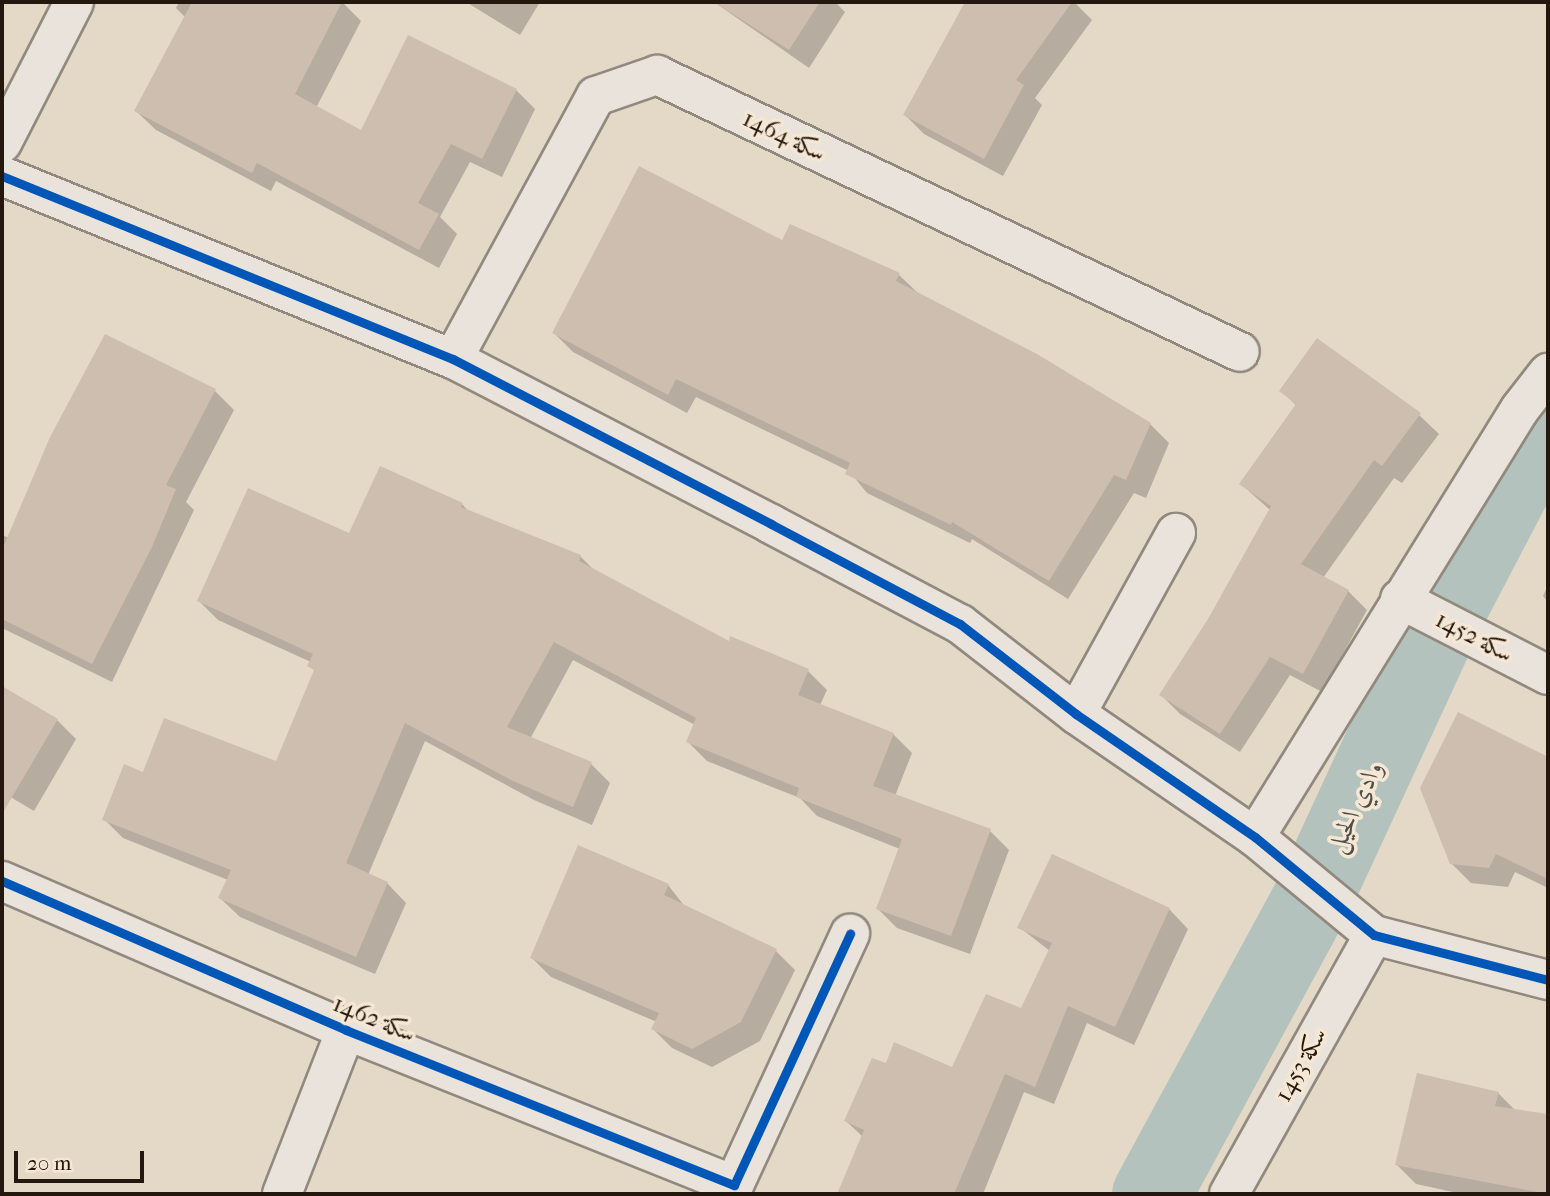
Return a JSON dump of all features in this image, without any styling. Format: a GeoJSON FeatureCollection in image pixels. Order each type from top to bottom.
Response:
{"type":"FeatureCollection","features":[{"type":"Feature","properties":{"kind":"street"},"geometry":{"type":"LineString","coordinates":[[2,143],[74,2]]}},
{"type":"Feature","properties":{"kind":"street","name":"سكة 1464"},"geometry":{"type":"LineString","coordinates":[[453,359],[596,96],[657,75],[1240,352]]}},
{"type":"Feature","properties":{"kind":"street"},"geometry":{"type":"LineString","coordinates":[[2,176],[453,359],[960,624],[1076,714],[1255,837],[1374,935],[1548,981]]}},
{"type":"Feature","properties":{"kind":"street"},"geometry":{"type":"LineString","coordinates":[[1255,837],[1400,599],[1520,409],[1548,373]]}},
{"type":"Feature","properties":{"kind":"street"},"geometry":{"type":"LineString","coordinates":[[1076,714],[1176,533]]}},
{"type":"Feature","properties":{"kind":"street","name":"سكة 1452"},"geometry":{"type":"LineString","coordinates":[[1400,599],[1548,675]]}},
{"type":"Feature","properties":{"kind":"street","name":"سكة 1462"},"geometry":{"type":"LineString","coordinates":[[2,881],[346,1030],[734,1185],[850,934]]}},
{"type":"Feature","properties":{"kind":"street","name":"سكة 1453"},"geometry":{"type":"LineString","coordinates":[[1229,1194],[1374,935]]}},
{"type":"Feature","properties":{"kind":"street","name":"سكة 1462"},"geometry":{"type":"LineString","coordinates":[[282,1194],[346,1030]]}},
{"type":"Feature","properties":{"kind":"building"},"geometry":{"type":"Polygon","coordinates":[[[192,2],[342,2],[295,94],[361,130],[408,35],[517,89],[482,159],[451,144],[418,203],[439,214],[419,250],[257,163],[252,173],[134,111],[192,2]]]}},
{"type":"Feature","properties":{"kind":"building"},"geometry":{"type":"Polygon","coordinates":[[[714,2],[820,2],[789,50],[714,2]]]}},
{"type":"Feature","properties":{"kind":"building"},"geometry":{"type":"Polygon","coordinates":[[[965,2],[1072,2],[1016,80],[1024,85],[984,159],[903,115],[965,2]]]}},
{"type":"Feature","properties":{"kind":"building"},"geometry":{"type":"Polygon","coordinates":[[[639,166],[782,240],[790,224],[900,273],[896,281],[1037,354],[1151,423],[1126,480],[1114,475],[1049,581],[952,522],[951,525],[845,474],[850,463],[676,379],[668,395],[552,333],[639,166]]]}},
{"type":"Feature","properties":{"kind":"building"},"geometry":{"type":"Polygon","coordinates":[[[105,334],[216,389],[166,485],[176,489],[152,547],[92,664],[2,619],[2,550],[50,437],[105,334]]]}},
{"type":"Feature","properties":{"kind":"building"},"geometry":{"type":"Polygon","coordinates":[[[1317,338],[1421,413],[1382,466],[1374,460],[1301,564],[1349,590],[1303,674],[1270,657],[1220,734],[1159,695],[1208,619],[1271,506],[1239,484],[1296,404],[1279,391],[1317,338]]]}},
{"type":"Feature","properties":{"kind":"building"},"geometry":{"type":"Polygon","coordinates":[[[380,466],[463,503],[461,507],[581,555],[579,561],[729,641],[730,636],[809,669],[798,695],[894,733],[873,786],[991,829],[951,936],[876,909],[902,839],[796,797],[799,788],[686,742],[696,718],[554,642],[507,727],[592,762],[573,807],[513,781],[405,723],[346,863],[388,882],[356,957],[218,898],[231,870],[102,820],[124,764],[143,772],[164,718],[276,761],[314,670],[307,666],[313,654],[197,601],[248,488],[349,533],[380,466]]]}},
{"type":"Feature","properties":{"kind":"building"},"geometry":{"type":"Polygon","coordinates":[[[2,686],[58,719],[2,814],[2,686]]]}},
{"type":"Feature","properties":{"kind":"building"},"geometry":{"type":"Polygon","coordinates":[[[1458,712],[1548,757],[1548,879],[1496,854],[1489,868],[1450,864],[1420,788],[1458,712]]]}},
{"type":"Feature","properties":{"kind":"building"},"geometry":{"type":"Polygon","coordinates":[[[578,845],[669,884],[664,895],[777,949],[741,1022],[692,1049],[651,1029],[659,1013],[530,958],[578,845]]]}},
{"type":"Feature","properties":{"kind":"building"},"geometry":{"type":"Polygon","coordinates":[[[1052,854],[1170,908],[1115,1027],[1068,1006],[1035,1087],[1005,1074],[954,1194],[837,1194],[864,1130],[844,1121],[872,1058],[886,1063],[894,1042],[952,1067],[986,994],[1021,1008],[1052,943],[1017,928],[1052,854]]]}},
{"type":"Feature","properties":{"kind":"building"},"geometry":{"type":"Polygon","coordinates":[[[1417,1073],[1499,1092],[1495,1106],[1548,1114],[1548,1194],[1395,1165],[1417,1073]]]}},
{"type":"Feature","properties":{"kind":"waterway","name":"وادي الحيل"},"geometry":{"type":"LineString","coordinates":[[1151,1194],[1317,888],[1441,620],[1548,415]]}},
{"type":"Feature","properties":{"kind":"cycle path"},"geometry":{"type":"LineString","coordinates":[[2,176],[453,359],[771,524],[960,624],[1076,714],[1255,837],[1374,935],[1548,980]]}},
{"type":"Feature","properties":{"kind":"cycle path"},"geometry":{"type":"LineString","coordinates":[[2,881],[346,1030],[734,1185],[850,934]]}}]}
